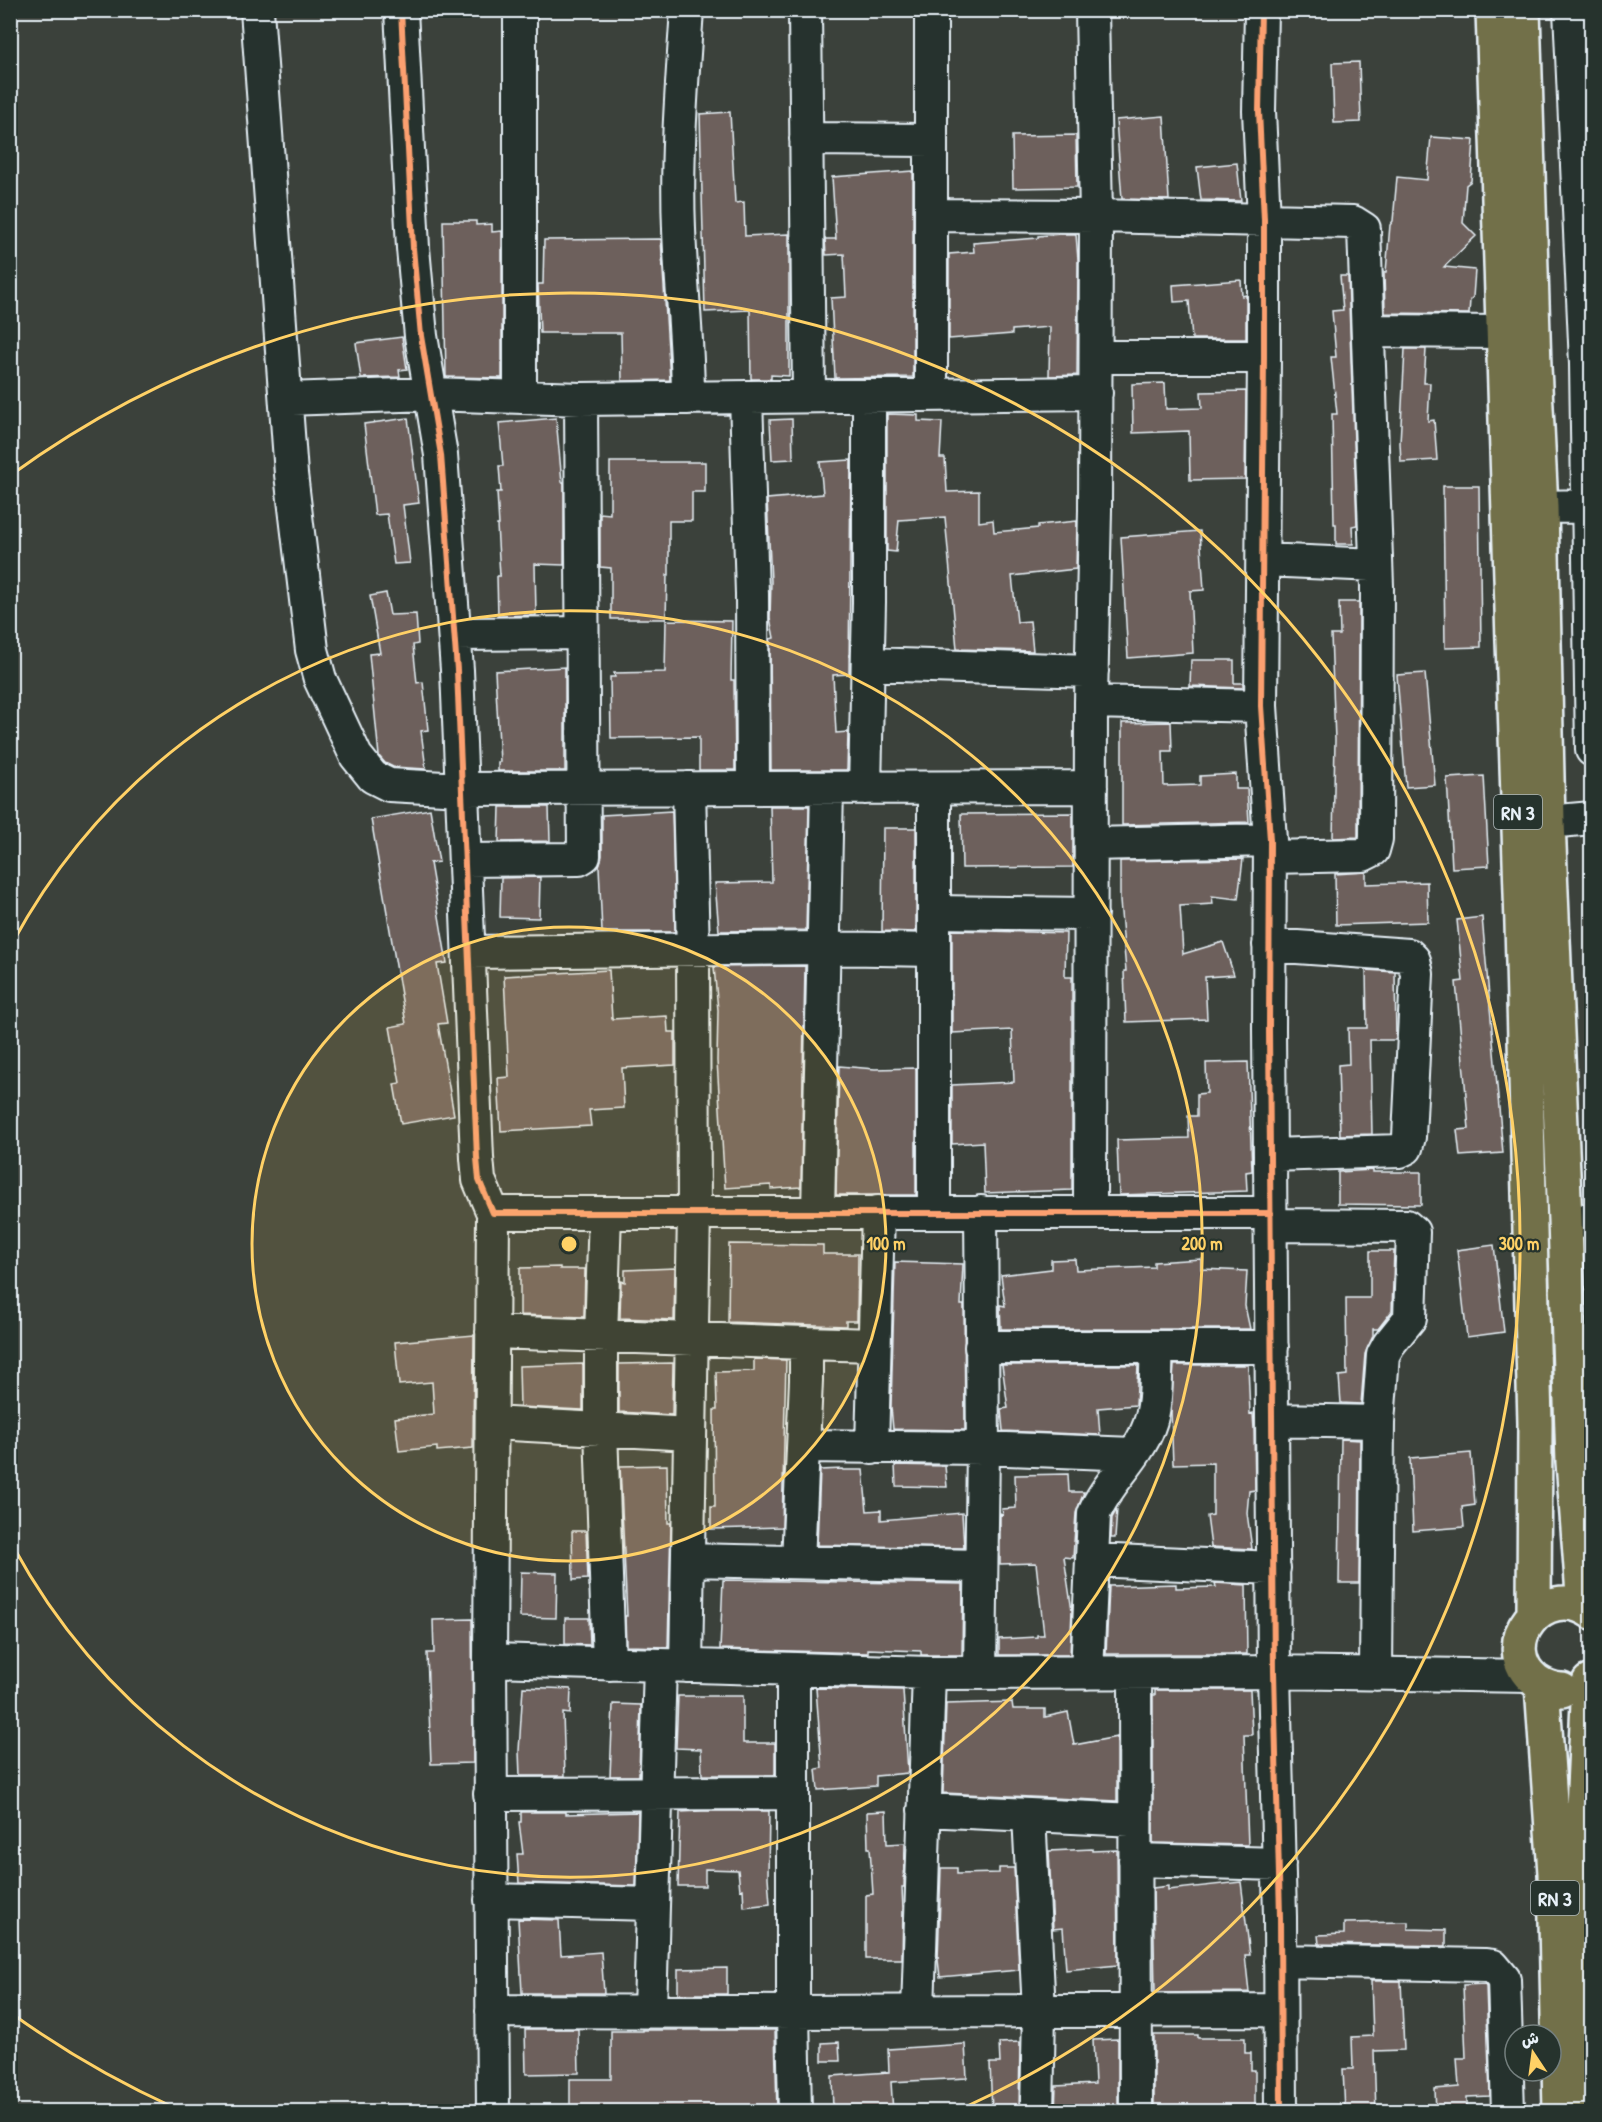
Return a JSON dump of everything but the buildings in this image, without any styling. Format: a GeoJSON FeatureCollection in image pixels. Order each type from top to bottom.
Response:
{"type":"FeatureCollection","features":[{"type":"Feature","properties":{"kind":"highway","name":"RN 3"},"geometry":{"type":"LineString","coordinates":[[1493,10],[1535,1423],[1534,1614]]}},
{"type":"Feature","properties":{"kind":"highway","name":"RN 3"},"geometry":{"type":"LineString","coordinates":[[1523,10],[1534,367],[1541,507],[1548,822],[1578,1221],[1573,1461],[1588,1610]]}},
{"type":"Feature","properties":{"kind":"highway"},"geometry":{"type":"LineString","coordinates":[[1588,1610],[1567,1602],[1549,1605],[1534,1614],[1525,1624],[1520,1637],[1520,1651],[1523,1664],[1536,1680],[1557,1690],[1574,1689],[1590,1681]]}},
{"type":"Feature","properties":{"kind":"highway","name":"RN 3"},"geometry":{"type":"LineString","coordinates":[[1536,1680],[1555,1873],[1560,2112]]}},
{"type":"Feature","properties":{"kind":"highway","name":"RN 3"},"geometry":{"type":"LineString","coordinates":[[1590,1681],[1583,1809],[1590,2112]]}},
{"type":"Feature","properties":{"kind":"street"},"geometry":{"type":"LineString","coordinates":[[256,10],[291,474],[312,650],[320,680],[356,756],[373,777],[389,785],[462,789],[1091,787]]}},
{"type":"Feature","properties":{"kind":"street"},"geometry":{"type":"LineString","coordinates":[[401,10],[413,248],[421,336],[441,455],[454,634],[479,1180],[493,1213],[490,1660],[493,2112]]}},
{"type":"Feature","properties":{"kind":"street"},"geometry":{"type":"LineString","coordinates":[[520,10],[520,397]]}},
{"type":"Feature","properties":{"kind":"street"},"geometry":{"type":"LineString","coordinates":[[687,10],[680,103],[679,228],[688,354],[688,398]]}},
{"type":"Feature","properties":{"kind":"street"},"geometry":{"type":"LineString","coordinates":[[805,10],[809,396]]}},
{"type":"Feature","properties":{"kind":"street"},"geometry":{"type":"LineString","coordinates":[[931,10],[931,395]]}},
{"type":"Feature","properties":{"kind":"street"},"geometry":{"type":"LineString","coordinates":[[1090,1212],[1091,702],[1096,357],[1092,10]]}},
{"type":"Feature","properties":{"kind":"street"},"geometry":{"type":"LineString","coordinates":[[1261,10],[1259,111],[1264,220],[1261,706],[1270,848],[1274,1672],[1279,1864],[1281,2112]]}},
{"type":"Feature","properties":{"kind":"street"},"geometry":{"type":"LineString","coordinates":[[1570,10],[1586,364],[1592,750]]}},
{"type":"Feature","properties":{"kind":"street"},"geometry":{"type":"LineString","coordinates":[[806,139],[931,140]]}},
{"type":"Feature","properties":{"kind":"street"},"geometry":{"type":"LineString","coordinates":[[931,215],[1353,222],[1364,229],[1376,565],[1376,839],[1373,850],[1363,855],[1270,848],[1091,843]]}},
{"type":"Feature","properties":{"kind":"street"},"geometry":{"type":"LineString","coordinates":[[1369,331],[1503,332]]}},
{"type":"Feature","properties":{"kind":"street"},"geometry":{"type":"LineString","coordinates":[[1096,357],[1264,357]]}},
{"type":"Feature","properties":{"kind":"street"},"geometry":{"type":"LineString","coordinates":[[286,399],[430,394],[581,399],[1095,393]]}},
{"type":"Feature","properties":{"kind":"street"},"geometry":{"type":"LineString","coordinates":[[865,788],[869,396]]}},
{"type":"Feature","properties":{"kind":"street"},"geometry":{"type":"LineString","coordinates":[[746,397],[752,594],[753,788]]}},
{"type":"Feature","properties":{"kind":"street"},"geometry":{"type":"LineString","coordinates":[[465,860],[583,858],[585,789],[581,399]]}},
{"type":"Feature","properties":{"kind":"street"},"geometry":{"type":"LineString","coordinates":[[1541,507],[1587,506]]}},
{"type":"Feature","properties":{"kind":"street"},"geometry":{"type":"LineString","coordinates":[[1263,560],[1376,565]]}},
{"type":"Feature","properties":{"kind":"street"},"geometry":{"type":"LineString","coordinates":[[454,634],[582,633]]}},
{"type":"Feature","properties":{"kind":"street"},"geometry":{"type":"LineString","coordinates":[[867,664],[1092,671]]}},
{"type":"Feature","properties":{"kind":"street"},"geometry":{"type":"LineString","coordinates":[[1091,702],[1261,706]]}},
{"type":"Feature","properties":{"kind":"street"},"geometry":{"type":"LineString","coordinates":[[650,2010],[656,1794],[688,1560],[694,1213],[693,951],[689,788]]}},
{"type":"Feature","properties":{"kind":"street"},"geometry":{"type":"LineString","coordinates":[[818,1212],[827,788]]}},
{"type":"Feature","properties":{"kind":"street"},"geometry":{"type":"LineString","coordinates":[[934,788],[934,1212]]}},
{"type":"Feature","properties":{"kind":"street"},"geometry":{"type":"LineString","coordinates":[[1548,822],[1592,818]]}},
{"type":"Feature","properties":{"kind":"street"},"geometry":{"type":"LineString","coordinates":[[933,912],[1090,914]]}},
{"type":"Feature","properties":{"kind":"street"},"geometry":{"type":"LineString","coordinates":[[1269,945],[1409,955],[1414,960],[1418,974],[1409,1137],[1406,1148],[1400,1151],[1270,1155]]}},
{"type":"Feature","properties":{"kind":"street"},"geometry":{"type":"LineString","coordinates":[[469,952],[824,948],[934,950]]}},
{"type":"Feature","properties":{"kind":"street"},"geometry":{"type":"LineString","coordinates":[[872,1448],[878,1212]]}},
{"type":"Feature","properties":{"kind":"street"},"geometry":{"type":"LineString","coordinates":[[980,1673],[983,1448],[981,1212]]}},
{"type":"Feature","properties":{"kind":"street"},"geometry":{"type":"LineString","coordinates":[[493,1213],[1090,1212],[1406,1226],[1413,1232],[1414,1237],[1410,1318],[1383,1355],[1378,1422],[1376,1674]]}},
{"type":"Feature","properties":{"kind":"street"},"geometry":{"type":"LineString","coordinates":[[605,1213],[601,1429],[609,1664]]}},
{"type":"Feature","properties":{"kind":"street"},"geometry":{"type":"LineString","coordinates":[[492,1332],[874,1345]]}},
{"type":"Feature","properties":{"kind":"street"},"geometry":{"type":"LineString","coordinates":[[798,1562],[806,1343]]}},
{"type":"Feature","properties":{"kind":"street"},"geometry":{"type":"LineString","coordinates":[[981,1347],[1272,1347]]}},
{"type":"Feature","properties":{"kind":"street"},"geometry":{"type":"LineString","coordinates":[[1087,1673],[1094,1514],[1102,1498],[1144,1437],[1153,1412],[1157,1347]]}},
{"type":"Feature","properties":{"kind":"street"},"geometry":{"type":"LineString","coordinates":[[1273,1420],[1378,1422]]}},
{"type":"Feature","properties":{"kind":"street"},"geometry":{"type":"LineString","coordinates":[[492,1423],[690,1434]]}},
{"type":"Feature","properties":{"kind":"street"},"geometry":{"type":"LineString","coordinates":[[804,1446],[983,1448],[1133,1454]]}},
{"type":"Feature","properties":{"kind":"street"},"geometry":{"type":"LineString","coordinates":[[688,1560],[980,1566]]}},
{"type":"Feature","properties":{"kind":"street"},"geometry":{"type":"LineString","coordinates":[[1092,1560],[1274,1568]]}},
{"type":"Feature","properties":{"kind":"street"},"geometry":{"type":"LineString","coordinates":[[490,1660],[928,1673],[1274,1672],[1536,1680]]}},
{"type":"Feature","properties":{"kind":"street"},"geometry":{"type":"LineString","coordinates":[[793,1670],[795,2112]]}},
{"type":"Feature","properties":{"kind":"street"},"geometry":{"type":"LineString","coordinates":[[918,2011],[928,1673]]}},
{"type":"Feature","properties":{"kind":"street"},"geometry":{"type":"LineString","coordinates":[[1135,1673],[1136,2112]]}},
{"type":"Feature","properties":{"kind":"street"},"geometry":{"type":"LineString","coordinates":[[490,1794],[793,1793]]}},
{"type":"Feature","properties":{"kind":"street"},"geometry":{"type":"LineString","coordinates":[[924,1810],[1135,1820]]}},
{"type":"Feature","properties":{"kind":"street"},"geometry":{"type":"LineString","coordinates":[[1029,1815],[1039,2011],[1037,2112]]}},
{"type":"Feature","properties":{"kind":"street"},"geometry":{"type":"LineString","coordinates":[[1135,1860],[1279,1864]]}},
{"type":"Feature","properties":{"kind":"street"},"geometry":{"type":"LineString","coordinates":[[491,1900],[653,1904]]}},
{"type":"Feature","properties":{"kind":"street"},"geometry":{"type":"LineString","coordinates":[[1280,1962],[1493,1966],[1504,1979],[1508,2112]]}},
{"type":"Feature","properties":{"kind":"street"},"geometry":{"type":"LineString","coordinates":[[492,2011],[1280,2010]]}},
{"type":"Feature","properties":{"kind":"cycle path"},"geometry":{"type":"LineString","coordinates":[[401,10],[413,248],[421,336],[441,455],[457,670],[477,1158],[479,1180],[493,1213],[1271,1213]]}},
{"type":"Feature","properties":{"kind":"cycle path"},"geometry":{"type":"LineString","coordinates":[[1261,10],[1259,111],[1264,220],[1261,706],[1270,840],[1269,1029],[1274,1672],[1280,1917],[1281,2112]]}}]}
